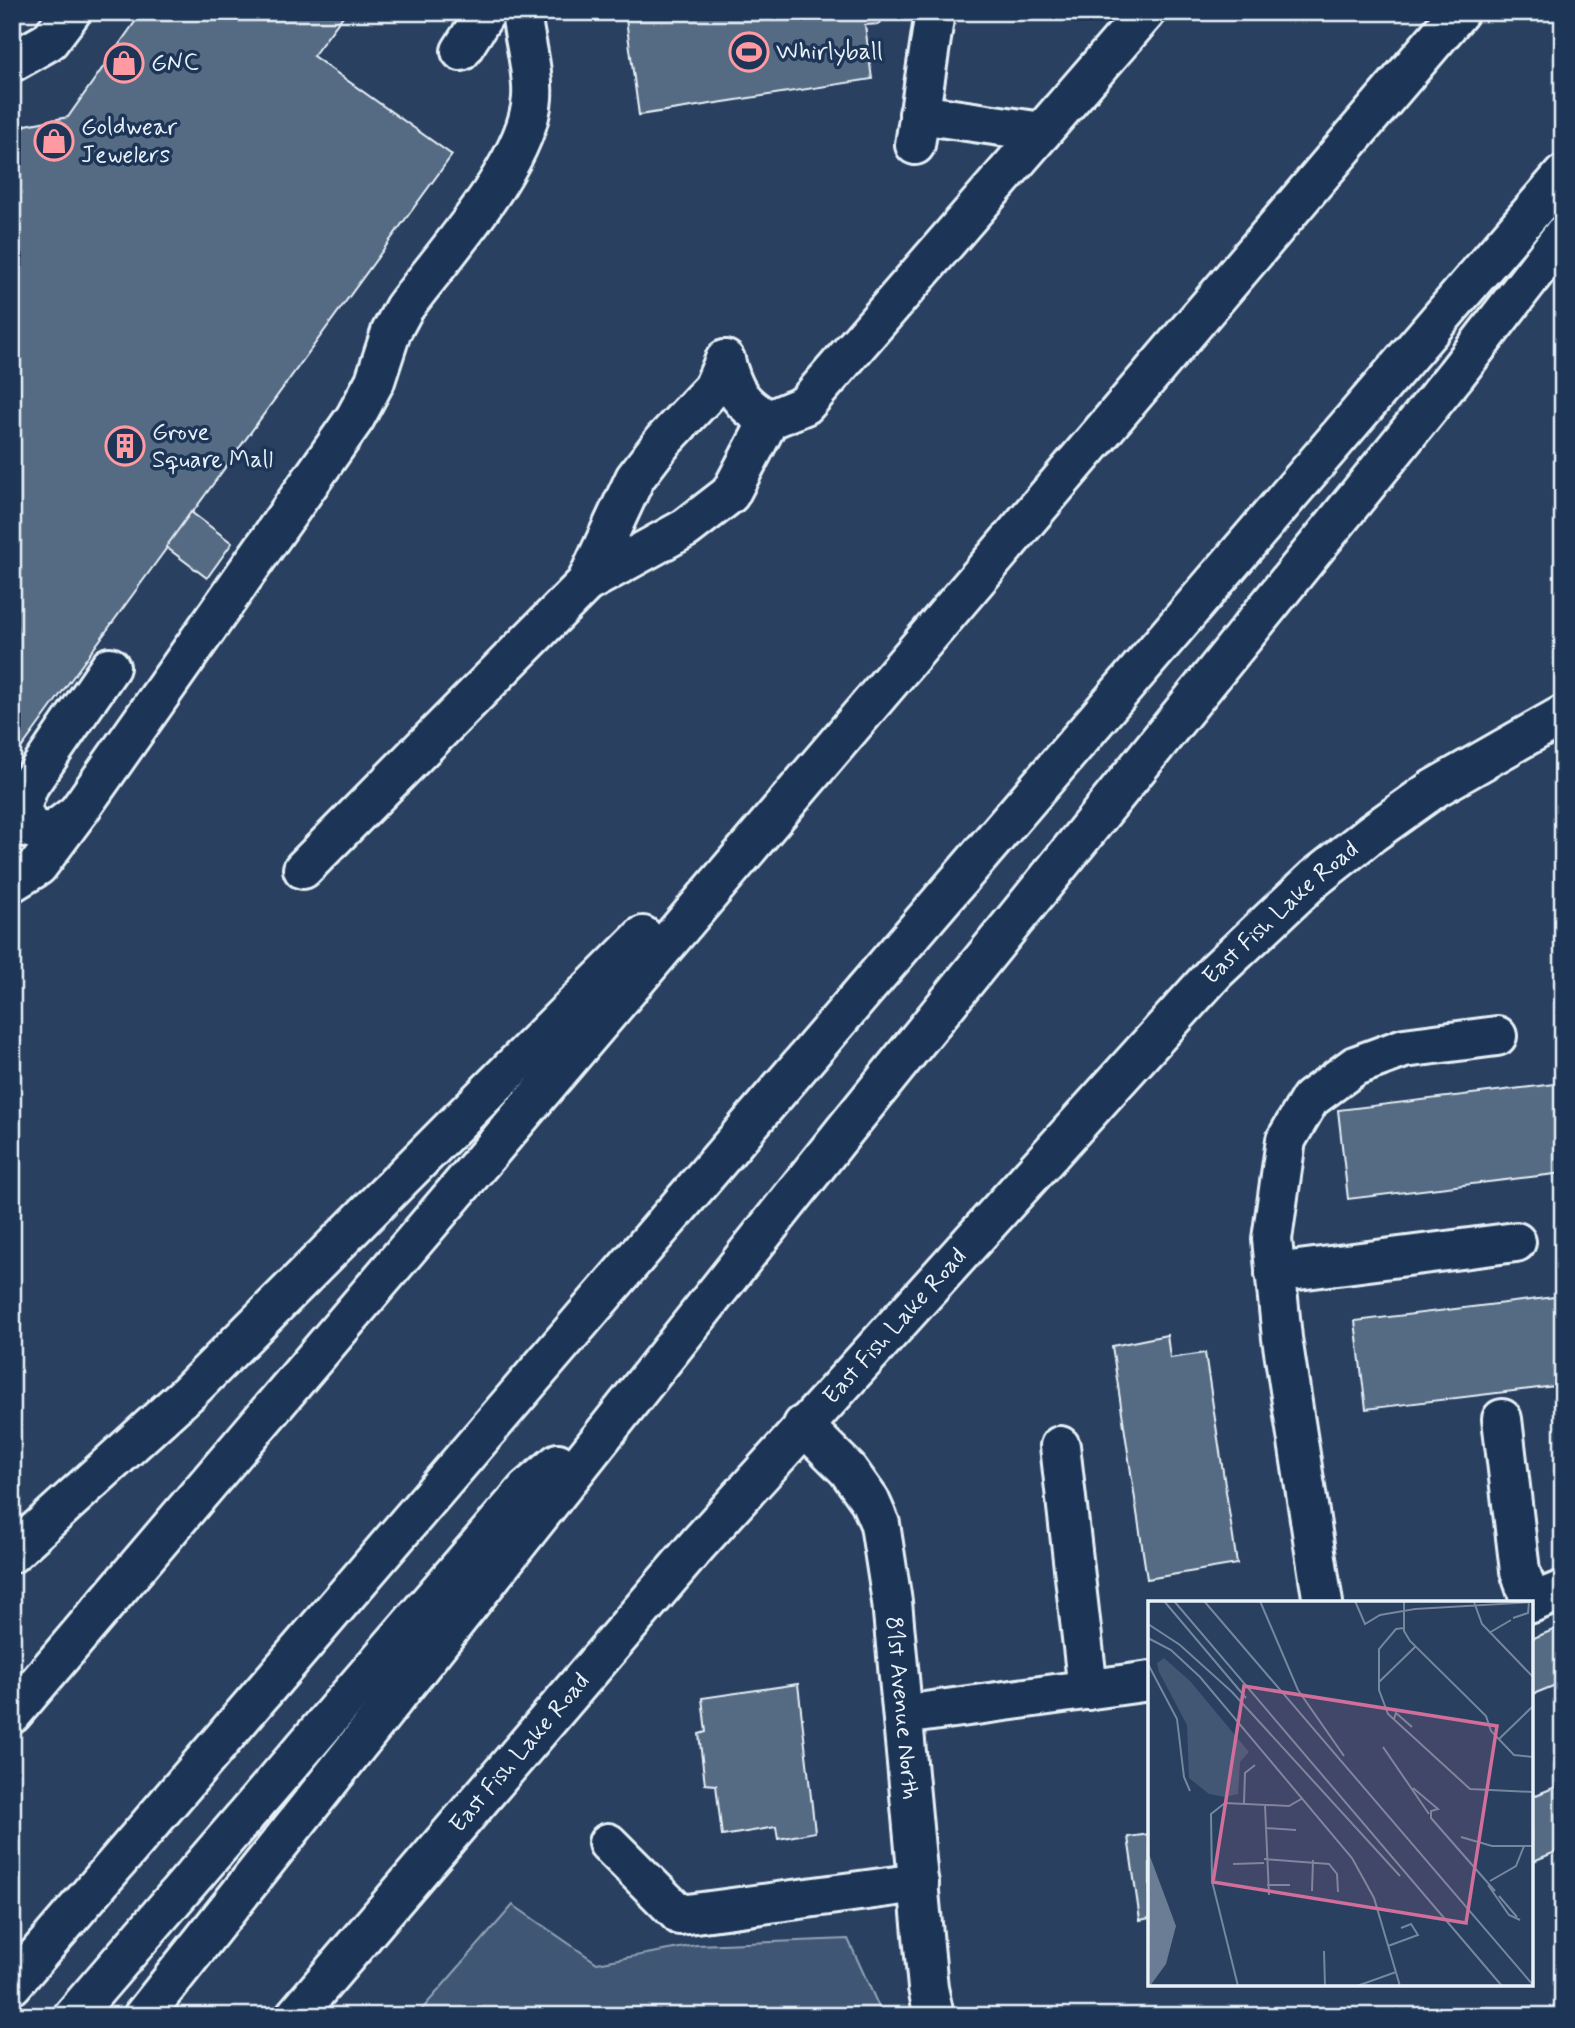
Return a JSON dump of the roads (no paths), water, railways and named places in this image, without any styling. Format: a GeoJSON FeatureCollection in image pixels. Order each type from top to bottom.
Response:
{"type":"FeatureCollection","features":[{"type":"Feature","properties":{"kind":"main road"},"geometry":{"type":"LineString","coordinates":[[12,62],[49,41],[71,12]]}},
{"type":"Feature","properties":{"kind":"main road"},"geometry":{"type":"LineString","coordinates":[[461,51],[486,12]]}},
{"type":"Feature","properties":{"kind":"main road"},"geometry":{"type":"LineString","coordinates":[[12,882],[38,866],[78,812],[355,418],[375,381],[391,332],[404,308],[510,164],[526,134],[533,96],[521,12]]}},
{"type":"Feature","properties":{"kind":"main road"},"geometry":{"type":"LineString","coordinates":[[935,12],[917,130],[1042,132]]}},
{"type":"Feature","properties":{"kind":"main road"},"geometry":{"type":"LineString","coordinates":[[303,869],[586,583],[686,528],[730,494],[769,420],[805,405],[1146,12]]}},
{"type":"Feature","properties":{"kind":"main road"},"geometry":{"type":"LineString","coordinates":[[12,1714],[1458,12]]}},
{"type":"Feature","properties":{"kind":"main road"},"geometry":{"type":"LineString","coordinates":[[12,1985],[1563,175]]}},
{"type":"Feature","properties":{"kind":"main road"},"geometry":{"type":"LineString","coordinates":[[144,2016],[862,1108],[1447,385],[1563,235]]}},
{"type":"Feature","properties":{"kind":"main road"},"geometry":{"type":"LineString","coordinates":[[586,583],[635,478],[664,440],[713,388],[725,360],[729,375],[747,409],[769,420]]}},
{"type":"Feature","properties":{"kind":"main road"},"geometry":{"type":"LineString","coordinates":[[78,812],[51,833],[38,832],[29,828],[21,807],[29,785],[110,667]]}},
{"type":"Feature","properties":{"kind":"main road","name":"East Fish Lake Road"},"geometry":{"type":"LineString","coordinates":[[295,2016],[583,1677],[803,1425],[1149,1042],[1264,925],[1372,832],[1435,788],[1563,715]]}},
{"type":"Feature","properties":{"kind":"main road"},"geometry":{"type":"LineString","coordinates":[[12,1553],[189,1392],[830,748]]}},
{"type":"Feature","properties":{"kind":"main road"},"geometry":{"type":"LineString","coordinates":[[1323,1601],[1272,1239],[1286,1140],[1310,1099],[1355,1066],[1404,1048],[1497,1035]]}},
{"type":"Feature","properties":{"kind":"main road"},"geometry":{"type":"LineString","coordinates":[[1275,1273],[1516,1242]]}},
{"type":"Feature","properties":{"kind":"main road"},"geometry":{"type":"LineString","coordinates":[[73,2016],[527,1489],[624,1409]]}},
{"type":"Feature","properties":{"kind":"main road"},"geometry":{"type":"LineString","coordinates":[[1502,1419],[1520,1571],[1530,1601]]}},
{"type":"Feature","properties":{"kind":"main road","name":"81st Avenue North"},"geometry":{"type":"LineString","coordinates":[[803,1425],[848,1470],[870,1501],[880,1524],[892,1602],[928,1988],[934,2016]]}},
{"type":"Feature","properties":{"kind":"main road"},"geometry":{"type":"LineString","coordinates":[[1060,1446],[1088,1690]]}},
{"type":"Feature","properties":{"kind":"main road"},"geometry":{"type":"LineString","coordinates":[[1533,1602],[1563,1590]]}},
{"type":"Feature","properties":{"kind":"main road"},"geometry":{"type":"LineString","coordinates":[[903,1715],[1148,1681]]}},
{"type":"Feature","properties":{"kind":"main road"},"geometry":{"type":"LineString","coordinates":[[608,1843],[680,1915],[919,1883]]}},
{"type":"Feature","properties":{"kind":"place","name":"Whirlyball"},"geometry":{"type":"Point","coordinates":[749,52]}},
{"type":"Feature","properties":{"kind":"place","name":"GNC"},"geometry":{"type":"Point","coordinates":[124,63]}},
{"type":"Feature","properties":{"kind":"place","name":"Goldwear Jewelers"},"geometry":{"type":"Point","coordinates":[54,141]}},
{"type":"Feature","properties":{"kind":"place","name":"Grove Square Mall"},"geometry":{"type":"Point","coordinates":[125,446]}}]}
